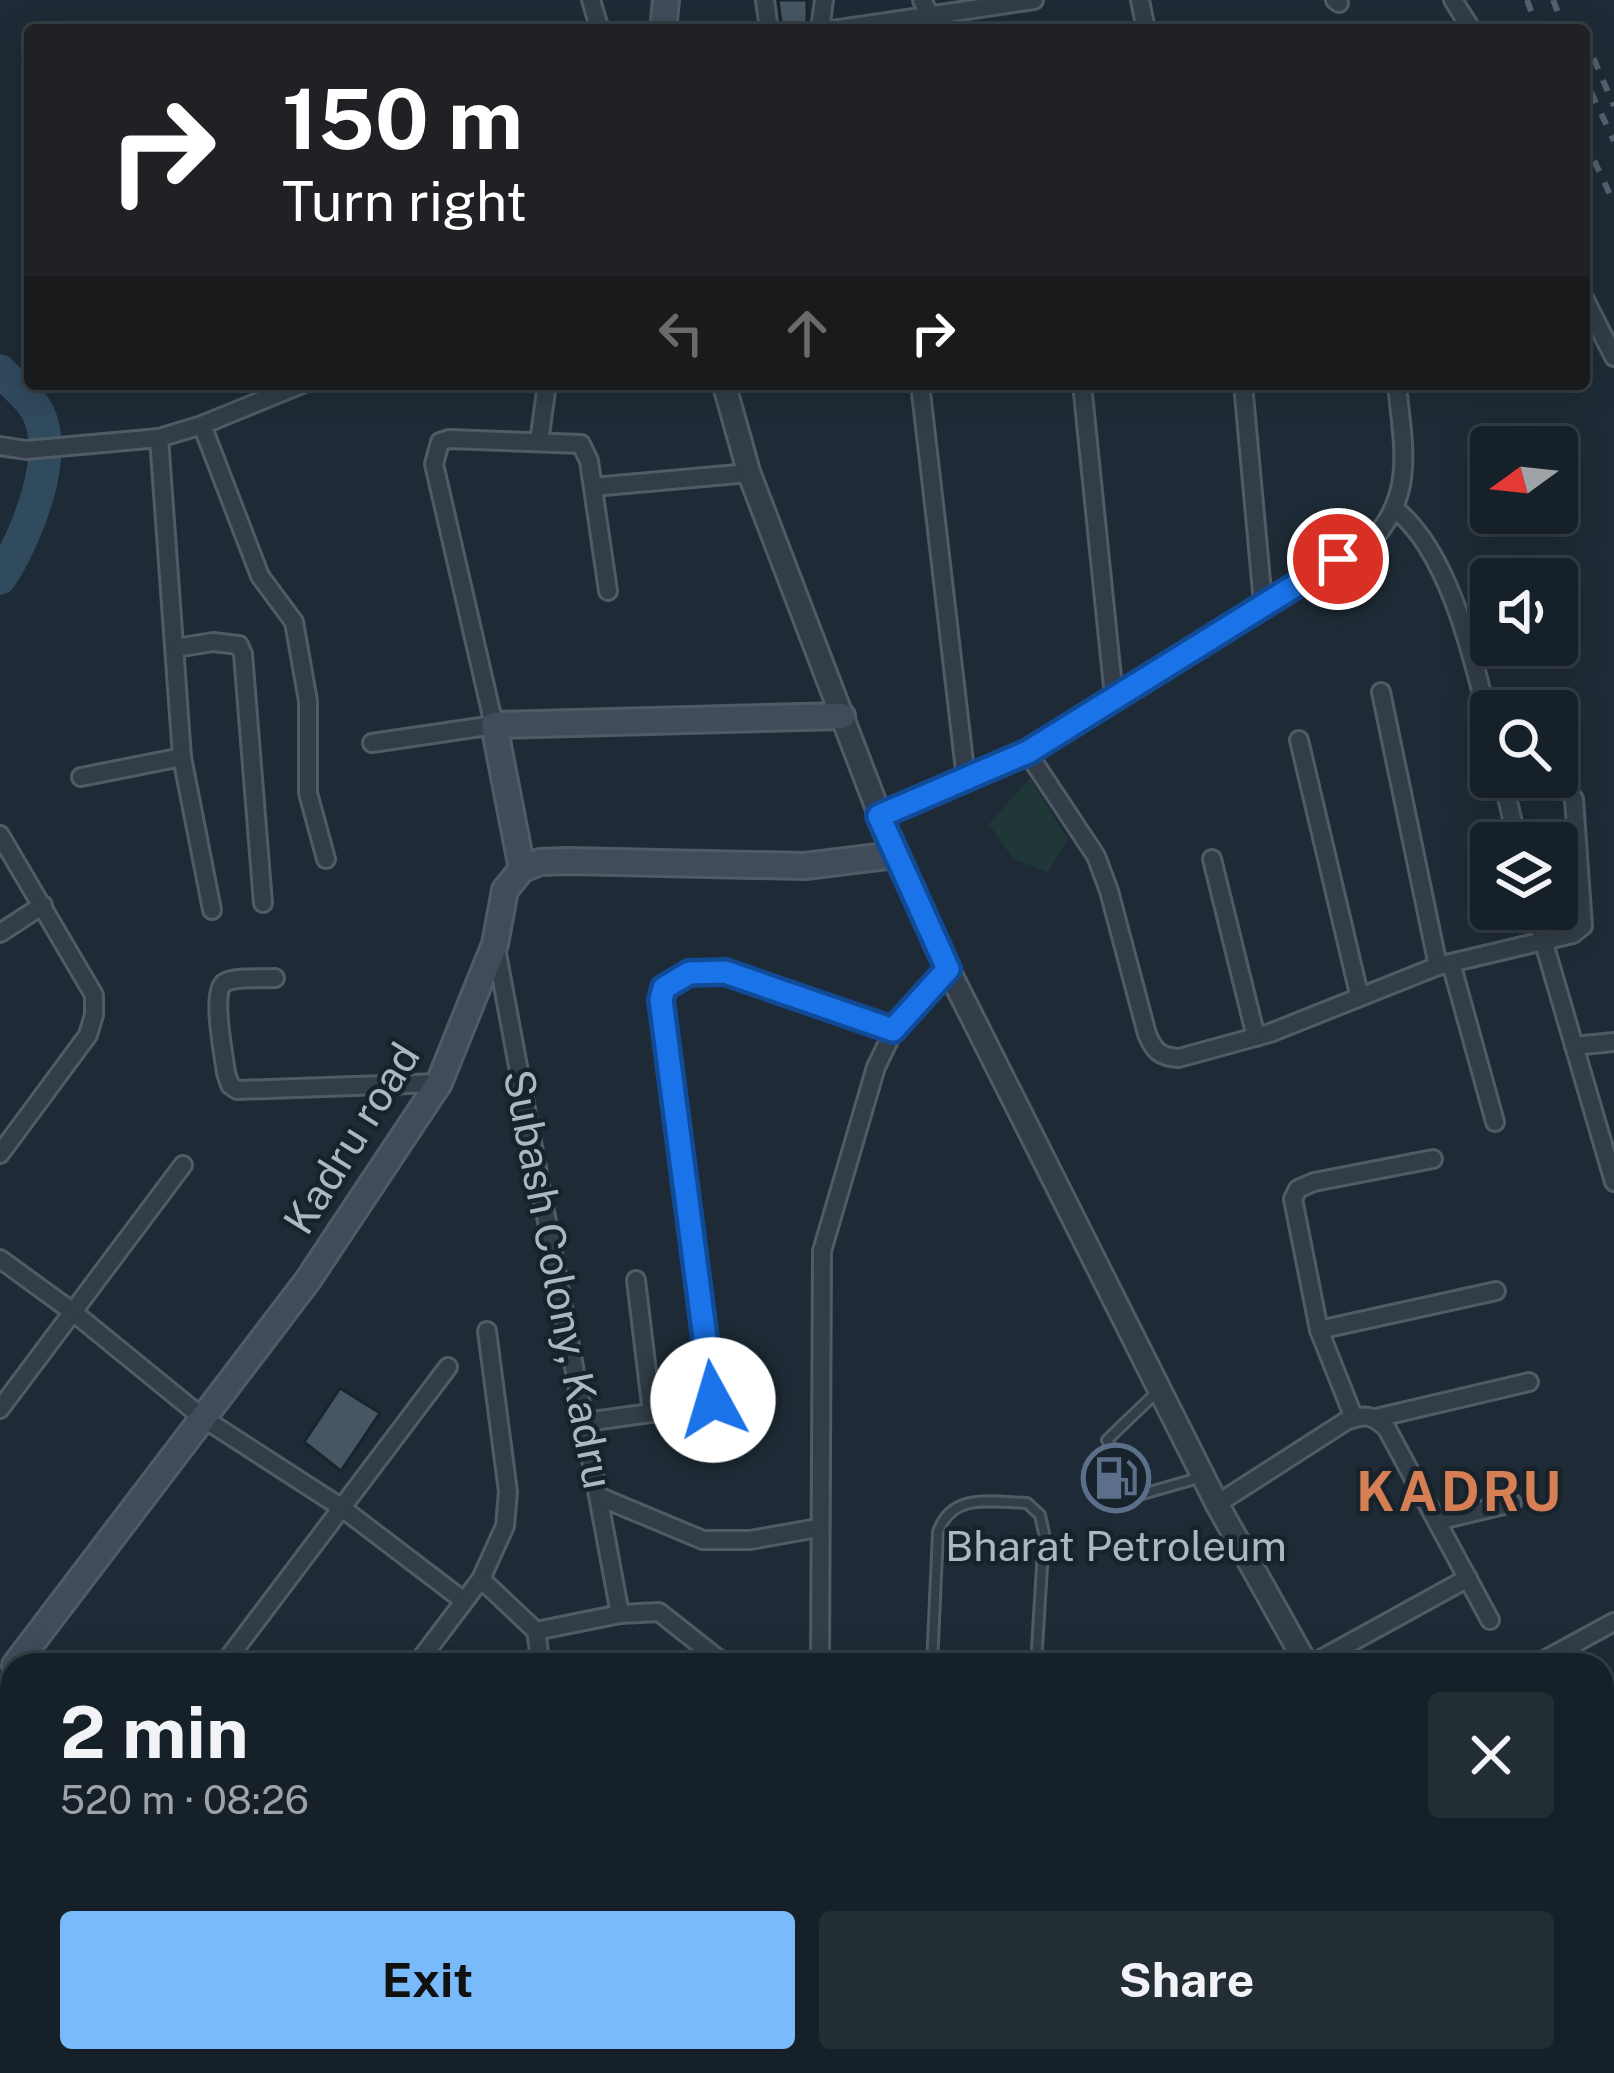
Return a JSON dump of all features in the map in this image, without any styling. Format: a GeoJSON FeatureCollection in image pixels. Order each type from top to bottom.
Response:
{"type":"FeatureCollection","features":[{"type":"Feature","properties":{"kind":"main road"},"geometry":{"type":"LineString","coordinates":[[842,716],[494,724],[521,869],[540,862],[568,861],[823,866],[895,855]]}},
{"type":"Feature","properties":{"kind":"main road","name":"Kadru road"},"geometry":{"type":"LineString","coordinates":[[25,1653],[308,1280],[439,1082],[495,944],[506,890],[521,869]]}},
{"type":"Feature","properties":{"kind":"street"},"geometry":{"type":"LineString","coordinates":[[872,24],[1034,0]]}},
{"type":"Feature","properties":{"kind":"street"},"geometry":{"type":"LineString","coordinates":[[1590,310],[1614,357]]}},
{"type":"Feature","properties":{"kind":"street"},"geometry":{"type":"LineString","coordinates":[[0,446],[26,450],[159,438],[287,390]]}},
{"type":"Feature","properties":{"kind":"street"},"geometry":{"type":"LineString","coordinates":[[539,442],[546,390]]}},
{"type":"Feature","properties":{"kind":"street"},"geometry":{"type":"LineString","coordinates":[[726,390],[749,473],[895,855],[1216,1504],[1301,1653]]}},
{"type":"Feature","properties":{"kind":"street"},"geometry":{"type":"LineString","coordinates":[[921,390],[966,779]]}},
{"type":"Feature","properties":{"kind":"street"},"geometry":{"type":"LineString","coordinates":[[1083,390],[1114,698]]}},
{"type":"Feature","properties":{"kind":"street"},"geometry":{"type":"LineString","coordinates":[[1244,390],[1264,603]]}},
{"type":"Feature","properties":{"kind":"street"},"geometry":{"type":"LineString","coordinates":[[879,816],[1028,752],[1375,538],[1395,509],[1403,484],[1396,390]]}},
{"type":"Feature","properties":{"kind":"street"},"geometry":{"type":"LineString","coordinates":[[202,425],[260,576],[294,622],[308,700],[308,793],[326,859]]}},
{"type":"Feature","properties":{"kind":"street"},"geometry":{"type":"LineString","coordinates":[[159,438],[182,757],[212,910]]}},
{"type":"Feature","properties":{"kind":"street"},"geometry":{"type":"LineString","coordinates":[[372,743],[494,724],[434,464],[440,442],[581,444],[590,461],[608,591]]}},
{"type":"Feature","properties":{"kind":"street"},"geometry":{"type":"LineString","coordinates":[[593,487],[749,473]]}},
{"type":"Feature","properties":{"kind":"street"},"geometry":{"type":"LineString","coordinates":[[1395,509],[1416,525],[1442,572],[1479,690]]}},
{"type":"Feature","properties":{"kind":"street"},"geometry":{"type":"LineString","coordinates":[[176,648],[230,642],[243,654],[263,903]]}},
{"type":"Feature","properties":{"kind":"street"},"geometry":{"type":"LineString","coordinates":[[1381,692],[1444,964],[1495,1122]]}},
{"type":"Feature","properties":{"kind":"street"},"geometry":{"type":"LineString","coordinates":[[1299,740],[1359,994]]}},
{"type":"Feature","properties":{"kind":"street"},"geometry":{"type":"LineString","coordinates":[[1028,752],[1096,856],[1154,1049],[1164,1058],[1256,1037],[1444,964],[1573,934],[1583,926],[1574,799]]}},
{"type":"Feature","properties":{"kind":"street"},"geometry":{"type":"LineString","coordinates":[[81,776],[182,757]]}},
{"type":"Feature","properties":{"kind":"street"},"geometry":{"type":"LineString","coordinates":[[0,835],[94,995],[88,1035],[0,1154]]}},
{"type":"Feature","properties":{"kind":"street"},"geometry":{"type":"LineString","coordinates":[[1212,859],[1256,1037]]}},
{"type":"Feature","properties":{"kind":"street"},"geometry":{"type":"LineString","coordinates":[[0,933],[43,905]]}},
{"type":"Feature","properties":{"kind":"street"},"geometry":{"type":"LineString","coordinates":[[1539,930],[1614,1182]]}},
{"type":"Feature","properties":{"kind":"street","name":"Subash Colony, Kadru"},"geometry":{"type":"LineString","coordinates":[[495,944],[620,1614]]}},
{"type":"Feature","properties":{"kind":"street"},"geometry":{"type":"LineString","coordinates":[[820,1653],[819,1284],[829,1224],[876,1067],[893,1030],[948,969]]}},
{"type":"Feature","properties":{"kind":"street"},"geometry":{"type":"LineString","coordinates":[[586,1422],[700,1406],[713,1400],[661,1000],[664,988],[689,973],[725,972],[893,1030]]}},
{"type":"Feature","properties":{"kind":"street"},"geometry":{"type":"LineString","coordinates":[[274,978],[231,981],[217,995],[226,1073],[237,1090],[439,1082]]}},
{"type":"Feature","properties":{"kind":"street"},"geometry":{"type":"LineString","coordinates":[[1574,1046],[1614,1042]]}},
{"type":"Feature","properties":{"kind":"street"},"geometry":{"type":"LineString","coordinates":[[1354,1418],[1319,1330],[1293,1199],[1298,1189],[1314,1182],[1433,1160]]}},
{"type":"Feature","properties":{"kind":"street"},"geometry":{"type":"LineString","coordinates":[[0,1409],[183,1165]]}},
{"type":"Feature","properties":{"kind":"street"},"geometry":{"type":"LineString","coordinates":[[0,1258],[203,1418],[342,1508],[464,1601]]}},
{"type":"Feature","properties":{"kind":"street"},"geometry":{"type":"LineString","coordinates":[[636,1280],[652,1413]]}},
{"type":"Feature","properties":{"kind":"street"},"geometry":{"type":"LineString","coordinates":[[1319,1330],[1496,1291]]}},
{"type":"Feature","properties":{"kind":"street"},"geometry":{"type":"LineString","coordinates":[[425,1653],[481,1580],[505,1526],[508,1492],[488,1331]]}},
{"type":"Feature","properties":{"kind":"street"},"geometry":{"type":"LineString","coordinates":[[233,1653],[448,1367]]}},
{"type":"Feature","properties":{"kind":"street"},"geometry":{"type":"LineString","coordinates":[[1376,1418],[1529,1382]]}},
{"type":"Feature","properties":{"kind":"street"},"geometry":{"type":"LineString","coordinates":[[1216,1504],[1354,1418],[1364,1414],[1376,1418],[1387,1429],[1490,1620]]}},
{"type":"Feature","properties":{"kind":"street"},"geometry":{"type":"LineString","coordinates":[[600,1497],[703,1540],[750,1540],[818,1528]]}},
{"type":"Feature","properties":{"kind":"street"},"geometry":{"type":"LineString","coordinates":[[1437,1521],[1512,1503]]}},
{"type":"Feature","properties":{"kind":"street"},"geometry":{"type":"LineString","coordinates":[[1322,1653],[1468,1578]]}},
{"type":"Feature","properties":{"kind":"street"},"geometry":{"type":"LineString","coordinates":[[481,1580],[536,1631],[540,1653]]}},
{"type":"Feature","properties":{"kind":"street"},"geometry":{"type":"LineString","coordinates":[[536,1631],[620,1614],[659,1612],[711,1653]]}},
{"type":"Feature","properties":{"kind":"street"},"geometry":{"type":"LineString","coordinates":[[1556,1653],[1614,1622]]}},
{"type":"Feature","properties":{"kind":"lane"},"geometry":{"type":"LineString","coordinates":[[1160,1390],[1107,1440],[1138,1496],[1203,1477]]}},
{"type":"Feature","properties":{"kind":"lane"},"geometry":{"type":"LineString","coordinates":[[933,1653],[938,1532],[954,1507],[971,1501],[1027,1503],[1040,1516],[1044,1533],[1037,1653]]}},
{"type":"Feature","properties":{"kind":"green space"},"geometry":{"type":"Polygon","coordinates":[[[1030,778],[1068,839],[1048,872],[1013,859],[989,824],[1030,778]]]}},
{"type":"Feature","properties":{"kind":"building"},"geometry":{"type":"Polygon","coordinates":[[[778,0],[807,0],[807,24],[781,24],[778,0]]]}},
{"type":"Feature","properties":{"kind":"building"},"geometry":{"type":"Polygon","coordinates":[[[340,1388],[380,1413],[341,1471],[304,1442],[340,1388]]]}},
{"type":"Feature","properties":{"kind":"waterway"},"geometry":{"type":"LineString","coordinates":[[0,371],[34,406],[45,446],[30,518],[0,578]]}},
{"type":"Feature","properties":{"kind":"railway"},"geometry":{"type":"LineString","coordinates":[[1527,0],[1536,24]]}},
{"type":"Feature","properties":{"kind":"railway"},"geometry":{"type":"LineString","coordinates":[[1553,0],[1563,24]]}},
{"type":"Feature","properties":{"kind":"railway"},"geometry":{"type":"LineString","coordinates":[[1590,50],[1614,106]]}},
{"type":"Feature","properties":{"kind":"railway"},"geometry":{"type":"LineString","coordinates":[[1591,92],[1614,141]]}},
{"type":"Feature","properties":{"kind":"railway"},"geometry":{"type":"LineString","coordinates":[[1590,152],[1614,203]]}},
{"type":"Feature","properties":{"kind":"place","name":"Bharat Petroleum"},"geometry":{"type":"Point","coordinates":[1116,1478]}},
{"type":"Feature","properties":{"kind":"district","name":"KADRU"},"geometry":{"type":"Point","coordinates":[1460,1491]}},
{"type":"Feature","properties":{"kind":"route"},"geometry":{"type":"LineString","coordinates":[[713,1400],[661,1000],[664,988],[689,973],[725,972],[893,1030],[948,969],[879,816],[1028,752],[1338,559]]}}]}
